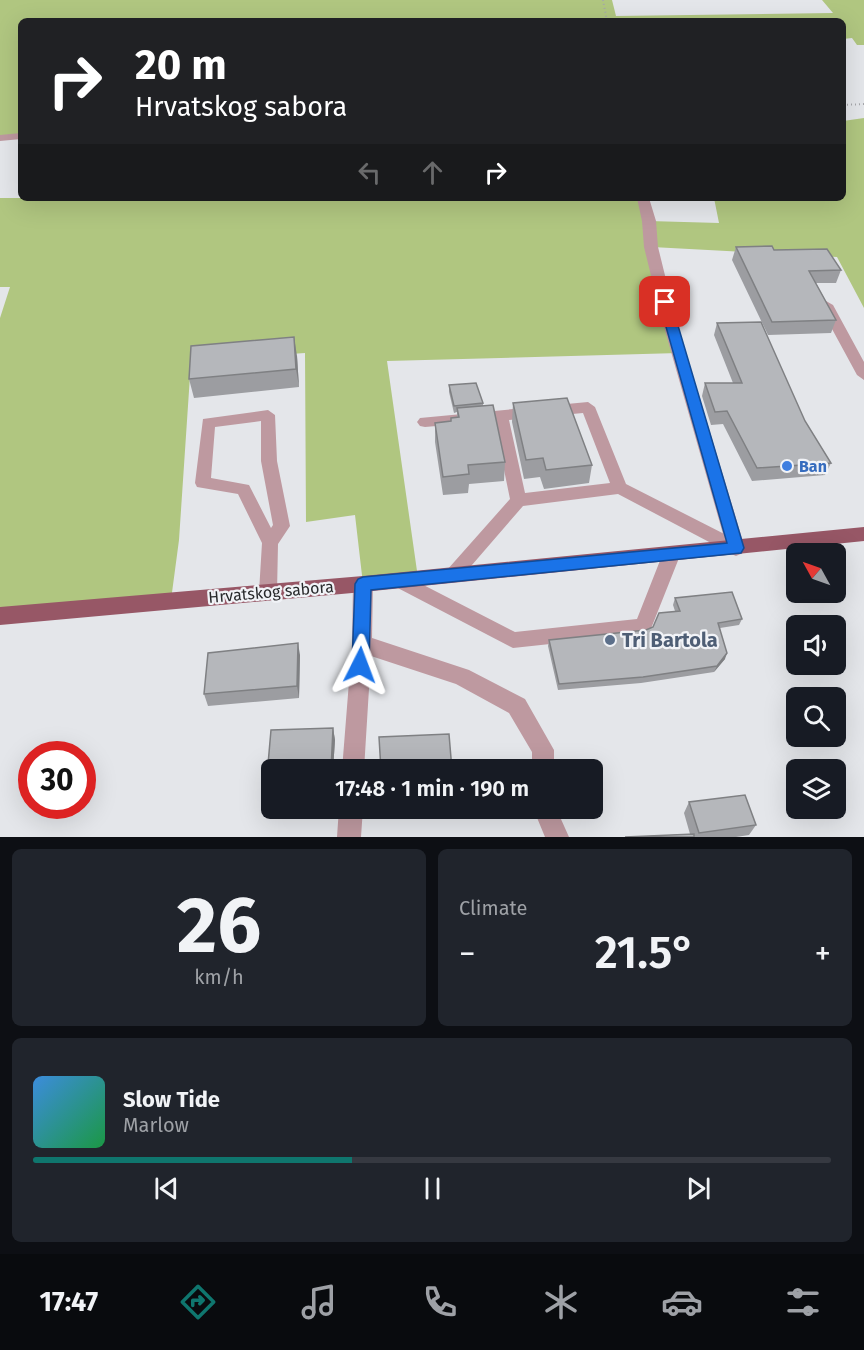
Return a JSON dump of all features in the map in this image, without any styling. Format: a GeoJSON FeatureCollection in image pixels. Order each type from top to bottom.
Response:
{"type":"FeatureCollection","features":[{"type":"Feature","properties":{"kind":"main road","name":"Hrvatskog sabora"},"geometry":{"type":"LineString","coordinates":[[0,616],[363,584],[864,534]]}},
{"type":"Feature","properties":{"kind":"street"},"geometry":{"type":"LineString","coordinates":[[0,138],[18,136]]}},
{"type":"Feature","properties":{"kind":"street"},"geometry":{"type":"LineString","coordinates":[[644,201],[649,221],[651,247],[669,320],[736,548]]}},
{"type":"Feature","properties":{"kind":"street"},"geometry":{"type":"LineString","coordinates":[[354,759],[362,644],[363,584]]}},
{"type":"Feature","properties":{"kind":"street"},"geometry":{"type":"LineString","coordinates":[[362,644],[462,677],[517,706],[543,750],[543,759]]}},
{"type":"Feature","properties":{"kind":"street"},"geometry":{"type":"LineString","coordinates":[[349,837],[350,819]]}},
{"type":"Feature","properties":{"kind":"street"},"geometry":{"type":"LineString","coordinates":[[549,819],[557,837]]}},
{"type":"Feature","properties":{"kind":"lane"},"geometry":{"type":"LineString","coordinates":[[826,305],[864,375]]}},
{"type":"Feature","properties":{"kind":"lane"},"geometry":{"type":"LineString","coordinates":[[425,422],[588,407],[620,489]]}},
{"type":"Feature","properties":{"kind":"lane"},"geometry":{"type":"LineString","coordinates":[[500,414],[518,500]]}},
{"type":"Feature","properties":{"kind":"lane"},"geometry":{"type":"LineString","coordinates":[[268,592],[270,543],[243,489],[203,483],[208,423],[268,415],[269,461],[282,526],[270,543]]}},
{"type":"Feature","properties":{"kind":"lane"},"geometry":{"type":"LineString","coordinates":[[453,575],[518,500],[620,489],[736,548]]}},
{"type":"Feature","properties":{"kind":"lane"},"geometry":{"type":"LineString","coordinates":[[398,580],[513,640],[643,626],[672,553]]}},
{"type":"Feature","properties":{"kind":"path"},"geometry":{"type":"LineString","coordinates":[[603,0],[606,18]]}},
{"type":"Feature","properties":{"kind":"path"},"geometry":{"type":"LineString","coordinates":[[846,105],[864,104]]}},
{"type":"Feature","properties":{"kind":"green space"},"geometry":{"type":"Polygon","coordinates":[[[0,0],[612,0],[616,16],[833,13],[822,0],[864,0],[864,45],[857,45],[852,38],[846,39],[846,18],[18,18],[18,136],[0,139],[0,0]]]}},
{"type":"Feature","properties":{"kind":"green space"},"geometry":{"type":"Polygon","coordinates":[[[864,118],[864,308],[837,257],[652,247],[679,353],[387,361],[418,578],[363,584],[355,515],[306,522],[305,353],[191,361],[179,540],[171,600],[0,616],[0,318],[10,287],[0,287],[0,198],[18,198],[18,201],[644,201],[649,221],[719,223],[715,201],[846,201],[846,121],[864,118]]]}},
{"type":"Feature","properties":{"kind":"building"},"geometry":{"type":"Polygon","coordinates":[[[772,246],[774,250],[827,249],[841,270],[809,271],[836,320],[772,322],[736,247],[772,246]]]}},
{"type":"Feature","properties":{"kind":"building"},"geometry":{"type":"Polygon","coordinates":[[[761,322],[805,421],[831,463],[757,468],[727,411],[715,412],[705,383],[742,383],[717,323],[761,322]]]}},
{"type":"Feature","properties":{"kind":"building"},"geometry":{"type":"Polygon","coordinates":[[[294,337],[296,369],[189,379],[191,346],[294,337]]]}},
{"type":"Feature","properties":{"kind":"building"},"geometry":{"type":"Polygon","coordinates":[[[476,383],[483,403],[454,406],[449,385],[476,383]]]}},
{"type":"Feature","properties":{"kind":"building"},"geometry":{"type":"Polygon","coordinates":[[[567,398],[592,465],[546,470],[543,458],[526,460],[513,403],[567,398]]]}},
{"type":"Feature","properties":{"kind":"building"},"geometry":{"type":"Polygon","coordinates":[[[493,405],[505,462],[468,465],[469,474],[443,477],[435,423],[451,421],[451,418],[459,417],[457,408],[493,405]]]}},
{"type":"Feature","properties":{"kind":"building"},"geometry":{"type":"Polygon","coordinates":[[[732,592],[742,619],[718,623],[727,653],[717,666],[643,677],[559,684],[549,640],[646,630],[653,627],[659,613],[680,611],[675,598],[732,592]]]}},
{"type":"Feature","properties":{"kind":"building"},"geometry":{"type":"Polygon","coordinates":[[[298,643],[297,686],[204,694],[208,653],[298,643]]]}},
{"type":"Feature","properties":{"kind":"building"},"geometry":{"type":"Polygon","coordinates":[[[333,728],[332,759],[268,759],[271,730],[333,728]]]}},
{"type":"Feature","properties":{"kind":"building"},"geometry":{"type":"Polygon","coordinates":[[[449,734],[451,759],[380,759],[379,737],[449,734]]]}},
{"type":"Feature","properties":{"kind":"building"},"geometry":{"type":"Polygon","coordinates":[[[745,795],[756,825],[699,833],[689,802],[745,795]]]}},
{"type":"Feature","properties":{"kind":"building"},"geometry":{"type":"Polygon","coordinates":[[[694,834],[694,837],[625,837],[694,834]]]}},
{"type":"Feature","properties":{"kind":"place","name":"Ban"},"geometry":{"type":"Point","coordinates":[787,466]}},
{"type":"Feature","properties":{"kind":"place","name":"Tri Bartola"},"geometry":{"type":"Point","coordinates":[610,640]}},
{"type":"Feature","properties":{"kind":"route"},"geometry":{"type":"LineString","coordinates":[[360,665],[363,584],[736,548],[665,302]]}}]}
